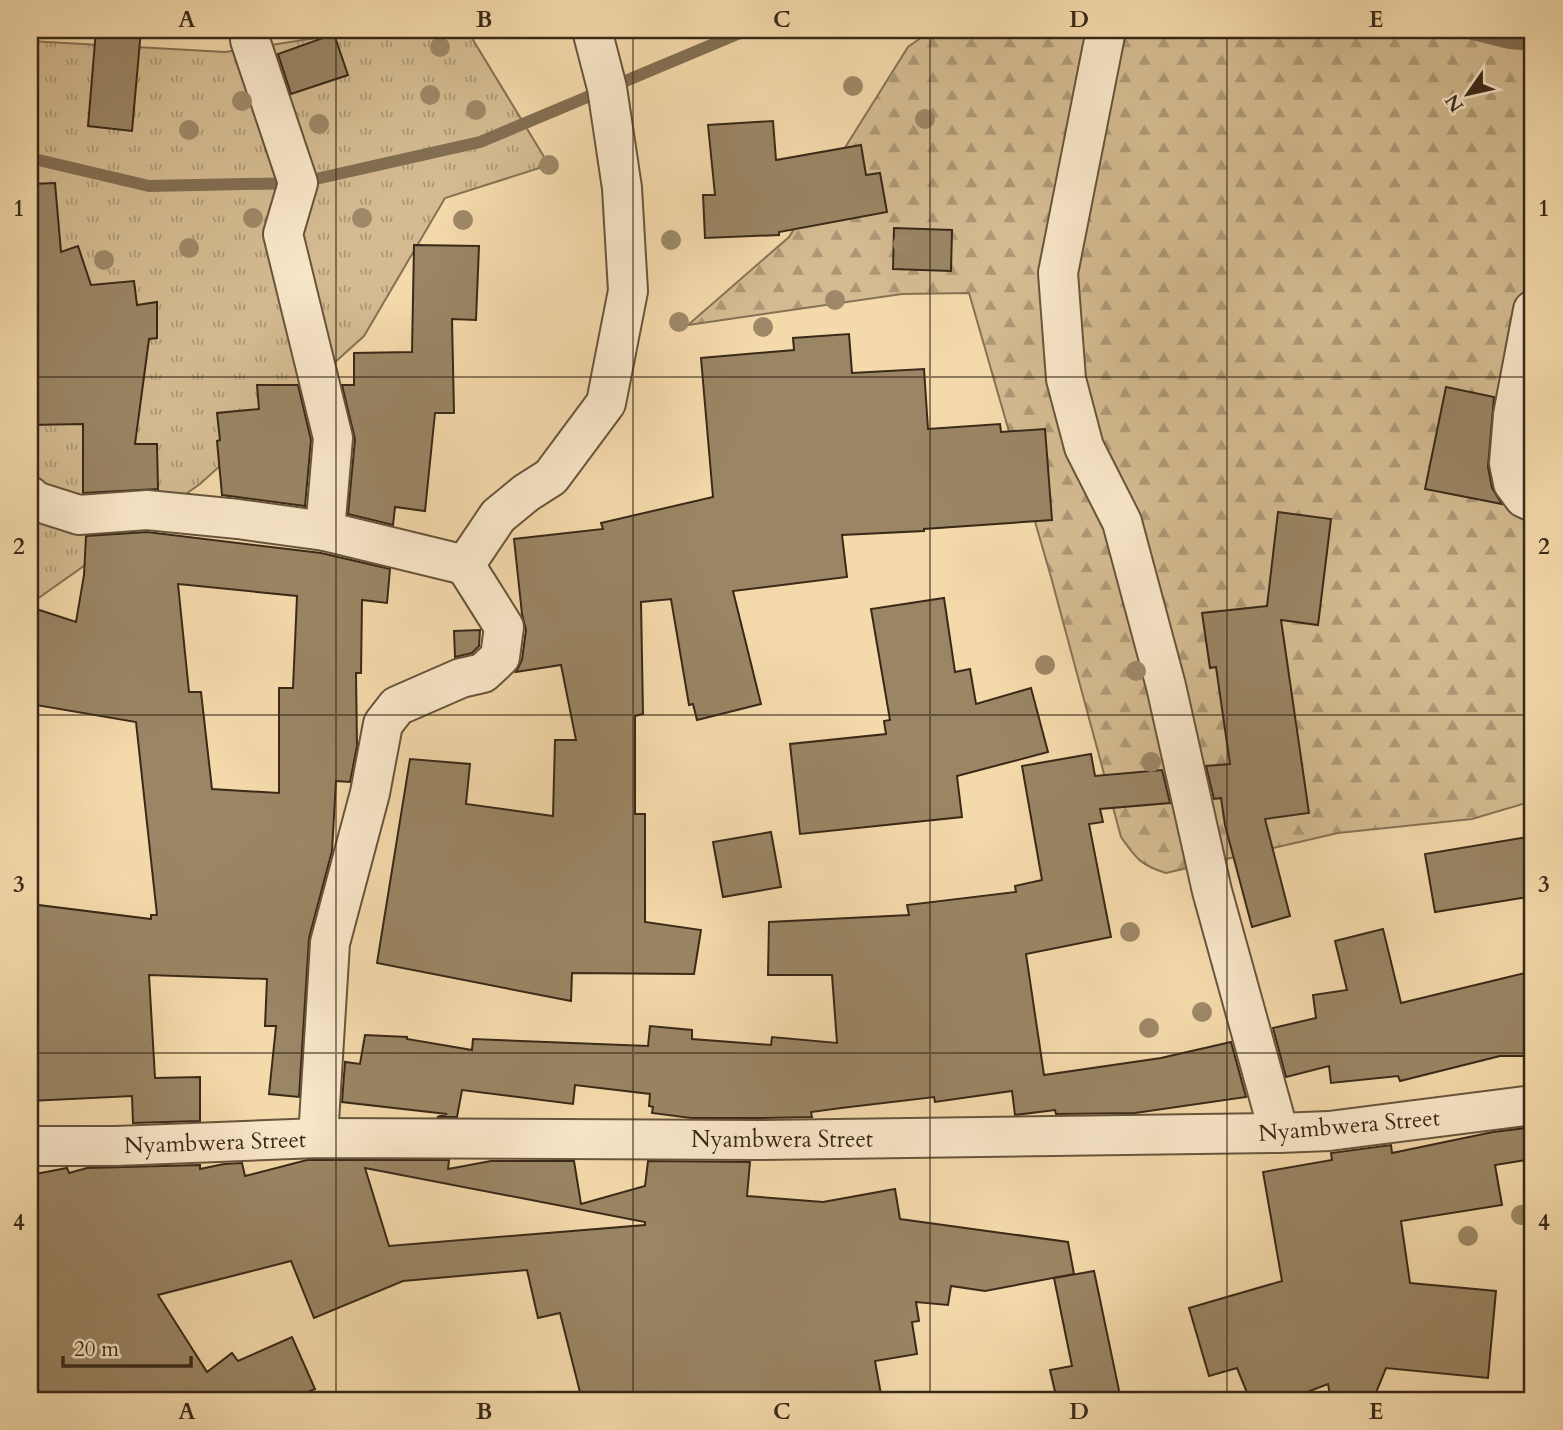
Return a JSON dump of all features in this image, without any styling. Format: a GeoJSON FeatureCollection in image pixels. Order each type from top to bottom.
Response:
{"type":"FeatureCollection","features":[{"type":"Feature","properties":{"kind":"street"},"geometry":{"type":"LineString","coordinates":[[251,30],[250,40],[298,183],[283,234],[333,438],[325,531]]}},
{"type":"Feature","properties":{"kind":"street"},"geometry":{"type":"LineString","coordinates":[[465,565],[498,516],[551,477],[606,403],[628,291],[622,188],[607,88],[592,30]]}},
{"type":"Feature","properties":{"kind":"street"},"geometry":{"type":"LineString","coordinates":[[1106,30],[1058,273],[1066,379],[1084,447],[1122,522],[1166,686],[1212,891],[1279,1133]]}},
{"type":"Feature","properties":{"kind":"street"},"geometry":{"type":"LineString","coordinates":[[1533,310],[1513,415],[1509,463],[1513,483],[1524,498],[1533,502]]}},
{"type":"Feature","properties":{"kind":"street"},"geometry":{"type":"LineString","coordinates":[[30,496],[32,500],[79,515],[147,510],[325,531],[465,565],[504,627],[500,657],[483,673],[461,678],[397,706],[383,724],[370,793],[330,943],[318,1138]]}},
{"type":"Feature","properties":{"kind":"street","name":"Nyambwera Street"},"geometry":{"type":"LineString","coordinates":[[30,1146],[116,1146],[318,1138],[758,1140],[1279,1133],[1329,1131],[1533,1105]]}},
{"type":"Feature","properties":{"kind":"green space"},"geometry":{"type":"Polygon","coordinates":[[[369,30],[467,30],[549,165],[445,198],[364,336],[200,484],[30,604],[30,41],[225,52],[369,30]]]}},
{"type":"Feature","properties":{"kind":"green space"},"geometry":{"type":"Polygon","coordinates":[[[932,30],[1533,30],[1533,801],[1472,819],[1338,833],[1166,873],[1144,864],[1121,837],[1051,577],[969,293],[902,294],[688,325],[789,237],[908,47],[932,30]]]}},
{"type":"Feature","properties":{"kind":"building"},"geometry":{"type":"Polygon","coordinates":[[[96,30],[141,30],[132,131],[88,126],[96,30]]]}},
{"type":"Feature","properties":{"kind":"building"},"geometry":{"type":"Polygon","coordinates":[[[334,34],[348,75],[291,94],[278,54],[334,34]]]}},
{"type":"Feature","properties":{"kind":"building"},"geometry":{"type":"Polygon","coordinates":[[[773,121],[776,160],[861,145],[866,175],[880,173],[887,212],[779,232],[779,235],[705,238],[703,195],[715,195],[708,125],[773,121]]]}},
{"type":"Feature","properties":{"kind":"building"},"geometry":{"type":"Polygon","coordinates":[[[55,183],[61,252],[78,246],[91,285],[134,281],[137,305],[157,302],[157,338],[149,339],[135,444],[157,444],[158,489],[83,493],[83,424],[30,425],[30,184],[55,183]]]}},
{"type":"Feature","properties":{"kind":"building"},"geometry":{"type":"Polygon","coordinates":[[[894,228],[952,230],[951,271],[893,269],[894,228]]]}},
{"type":"Feature","properties":{"kind":"building"},"geometry":{"type":"Polygon","coordinates":[[[414,245],[479,246],[476,320],[452,319],[454,413],[435,413],[425,511],[395,507],[393,525],[348,514],[355,439],[342,385],[354,385],[354,353],[412,352],[414,245]]]}},
{"type":"Feature","properties":{"kind":"building"},"geometry":{"type":"Polygon","coordinates":[[[849,334],[852,373],[924,369],[928,429],[1000,424],[1001,432],[1045,429],[1052,520],[842,535],[847,577],[733,591],[761,704],[697,720],[693,704],[689,705],[671,599],[641,602],[643,714],[635,716],[635,814],[645,814],[645,922],[701,930],[694,974],[572,973],[571,1001],[377,963],[410,759],[470,764],[466,804],[553,816],[555,740],[576,740],[561,665],[516,672],[522,660],[526,630],[514,539],[603,529],[601,523],[713,497],[701,358],[794,350],[793,338],[849,334]]]}},
{"type":"Feature","properties":{"kind":"building"},"geometry":{"type":"Polygon","coordinates":[[[257,385],[298,385],[311,440],[305,506],[222,495],[217,413],[259,409],[257,385]]]}},
{"type":"Feature","properties":{"kind":"building"},"geometry":{"type":"Polygon","coordinates":[[[1446,387],[1494,397],[1488,467],[1492,488],[1502,504],[1425,489],[1446,387]]]}},
{"type":"Feature","properties":{"kind":"building"},"geometry":{"type":"Polygon","coordinates":[[[1278,512],[1331,519],[1318,625],[1281,620],[1309,813],[1265,819],[1290,916],[1252,927],[1225,825],[1221,798],[1214,799],[1206,766],[1230,764],[1216,667],[1210,668],[1202,613],[1267,606],[1278,512]]]}},
{"type":"Feature","properties":{"kind":"building"},"geometry":{"type":"Polygon","coordinates":[[[147,532],[321,553],[390,569],[387,603],[362,600],[361,673],[356,673],[357,746],[350,782],[336,781],[332,851],[309,938],[299,1097],[269,1094],[276,1026],[265,1026],[267,979],[149,975],[155,1078],[200,1077],[200,1121],[133,1123],[132,1096],[30,1101],[30,904],[151,919],[151,915],[157,915],[136,722],[30,704],[30,607],[76,622],[84,575],[86,536],[147,532]],[[178,584],[189,692],[201,692],[212,789],[279,793],[279,688],[293,688],[297,596],[178,584]]]}},
{"type":"Feature","properties":{"kind":"building"},"geometry":{"type":"Polygon","coordinates":[[[944,598],[955,672],[970,669],[976,704],[1031,688],[1048,752],[957,776],[962,817],[800,834],[790,744],[886,734],[884,721],[890,720],[871,609],[944,598]]]}},
{"type":"Feature","properties":{"kind":"building"},"geometry":{"type":"Polygon","coordinates":[[[480,630],[479,646],[472,653],[455,657],[454,631],[480,630]]]}},
{"type":"Feature","properties":{"kind":"building"},"geometry":{"type":"Polygon","coordinates":[[[1091,754],[1095,776],[1162,770],[1170,803],[1100,809],[1103,822],[1089,824],[1111,937],[1026,954],[1044,1075],[1161,1058],[1231,1042],[1246,1097],[1135,1113],[1056,1114],[1055,1110],[1015,1115],[1012,1091],[935,1102],[934,1097],[841,1108],[811,1112],[812,1117],[758,1118],[691,1118],[652,1113],[653,1107],[649,1106],[650,1094],[575,1085],[573,1104],[462,1090],[457,1117],[437,1117],[447,1114],[342,1102],[345,1062],[360,1064],[365,1035],[407,1037],[472,1050],[473,1039],[648,1046],[650,1026],[692,1030],[692,1039],[771,1045],[772,1037],[837,1043],[832,975],[768,975],[769,922],[909,915],[907,905],[1016,892],[1015,886],[1042,880],[1022,766],[1091,754]]]}},
{"type":"Feature","properties":{"kind":"building"},"geometry":{"type":"Polygon","coordinates":[[[771,832],[781,887],[723,897],[713,842],[771,832]]]}},
{"type":"Feature","properties":{"kind":"building"},"geometry":{"type":"Polygon","coordinates":[[[1533,836],[1533,896],[1435,912],[1425,854],[1533,836]]]}},
{"type":"Feature","properties":{"kind":"building"},"geometry":{"type":"Polygon","coordinates":[[[1383,929],[1401,1003],[1533,971],[1533,1056],[1500,1056],[1400,1081],[1398,1076],[1331,1083],[1329,1066],[1286,1077],[1273,1028],[1316,1018],[1313,995],[1347,990],[1335,941],[1383,929]]]}},
{"type":"Feature","properties":{"kind":"building"},"geometry":{"type":"Polygon","coordinates":[[[1533,1127],[1533,1159],[1495,1165],[1502,1205],[1401,1221],[1410,1283],[1496,1291],[1488,1378],[1386,1368],[1373,1400],[1331,1400],[1328,1384],[1286,1400],[1250,1400],[1237,1368],[1209,1376],[1189,1308],[1282,1281],[1263,1172],[1332,1160],[1331,1153],[1391,1145],[1392,1153],[1493,1132],[1533,1127]]]}},
{"type":"Feature","properties":{"kind":"building"},"geometry":{"type":"Polygon","coordinates":[[[307,1160],[449,1160],[448,1169],[491,1161],[574,1161],[581,1204],[645,1186],[648,1161],[750,1162],[747,1196],[823,1202],[895,1189],[900,1219],[1068,1242],[1074,1274],[985,1291],[951,1286],[948,1305],[916,1302],[919,1321],[912,1322],[917,1354],[875,1361],[882,1400],[582,1400],[560,1313],[538,1318],[527,1270],[403,1281],[314,1318],[291,1261],[158,1295],[207,1372],[232,1353],[238,1361],[292,1337],[315,1389],[290,1400],[30,1400],[30,1175],[67,1168],[69,1173],[87,1168],[200,1165],[200,1169],[242,1163],[245,1176],[307,1160]],[[365,1168],[389,1246],[645,1225],[645,1222],[365,1168]]]}},
{"type":"Feature","properties":{"kind":"building"},"geometry":{"type":"Polygon","coordinates":[[[1094,1271],[1121,1400],[1057,1400],[1050,1370],[1072,1366],[1054,1278],[1094,1271]]]}},
{"type":"Feature","properties":{"kind":"waterway"},"geometry":{"type":"LineString","coordinates":[[30,158],[149,186],[298,183],[480,142],[747,30]]}},
{"type":"Feature","properties":{"kind":"waterway"},"geometry":{"type":"LineString","coordinates":[[1456,30],[1509,43],[1533,45]]}}]}
